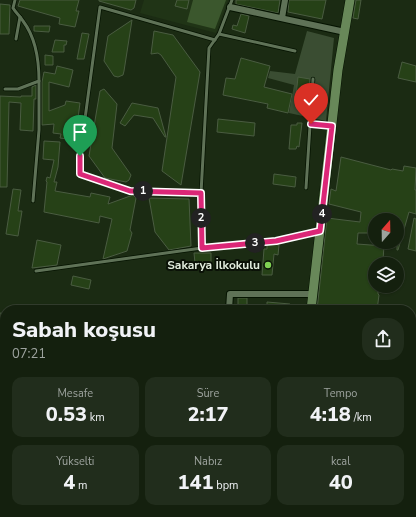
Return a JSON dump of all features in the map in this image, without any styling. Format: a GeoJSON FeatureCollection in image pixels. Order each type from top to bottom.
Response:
{"type":"FeatureCollection","features":[{"type":"Feature","properties":{"kind":"street"},"geometry":{"type":"LineString","coordinates":[[282,18],[285,0]]}},
{"type":"Feature","properties":{"kind":"street"},"geometry":{"type":"LineString","coordinates":[[312,305],[338,70],[350,0]]}},
{"type":"Feature","properties":{"kind":"street"},"geometry":{"type":"LineString","coordinates":[[230,7],[345,32]]}},
{"type":"Feature","properties":{"kind":"street"},"geometry":{"type":"LineString","coordinates":[[229,305],[230,294],[313,294]]}},
{"type":"Feature","properties":{"kind":"lane"},"geometry":{"type":"LineString","coordinates":[[16,0],[13,8],[28,28],[36,45],[39,69],[39,130],[33,201]]}},
{"type":"Feature","properties":{"kind":"lane"},"geometry":{"type":"LineString","coordinates":[[202,248],[201,193],[209,48],[219,34],[232,0]]}},
{"type":"Feature","properties":{"kind":"lane"},"geometry":{"type":"LineString","coordinates":[[201,193],[130,191],[80,174],[80,156],[100,7],[215,40]]}},
{"type":"Feature","properties":{"kind":"lane"},"geometry":{"type":"LineString","coordinates":[[16,39],[20,17]]}},
{"type":"Feature","properties":{"kind":"lane"},"geometry":{"type":"LineString","coordinates":[[219,34],[295,51]]}},
{"type":"Feature","properties":{"kind":"lane"},"geometry":{"type":"LineString","coordinates":[[306,188],[313,79]]}},
{"type":"Feature","properties":{"kind":"lane"},"geometry":{"type":"LineString","coordinates":[[5,89],[18,89],[39,81]]}},
{"type":"Feature","properties":{"kind":"lane"},"geometry":{"type":"LineString","coordinates":[[311,124],[332,126]]}},
{"type":"Feature","properties":{"kind":"lane"},"geometry":{"type":"LineString","coordinates":[[36,271],[202,248],[276,241],[320,231]]}},
{"type":"Feature","properties":{"kind":"shaded area"},"geometry":{"type":"Polygon","coordinates":[[[144,0],[228,0],[216,33],[140,13],[144,0]]]}},
{"type":"Feature","properties":{"kind":"shaded area"},"geometry":{"type":"Polygon","coordinates":[[[193,0],[226,0],[215,29],[187,22],[193,0]]]}},
{"type":"Feature","properties":{"kind":"shaded area"},"geometry":{"type":"Polygon","coordinates":[[[307,31],[334,38],[326,121],[289,113],[294,85],[268,78],[270,71],[295,74],[307,31]]]}},
{"type":"Feature","properties":{"kind":"building"},"geometry":{"type":"Polygon","coordinates":[[[20,0],[79,0],[76,11],[79,11],[75,27],[59,24],[60,18],[18,6],[20,0]]]}},
{"type":"Feature","properties":{"kind":"building"},"geometry":{"type":"Polygon","coordinates":[[[99,0],[136,0],[134,8],[131,10],[99,0]]]}},
{"type":"Feature","properties":{"kind":"building"},"geometry":{"type":"Polygon","coordinates":[[[177,0],[189,0],[187,9],[175,6],[177,0]]]}},
{"type":"Feature","properties":{"kind":"building"},"geometry":{"type":"Polygon","coordinates":[[[236,0],[280,0],[278,13],[236,4],[236,0]]]}},
{"type":"Feature","properties":{"kind":"building"},"geometry":{"type":"Polygon","coordinates":[[[289,0],[326,0],[322,19],[288,12],[289,0]]]}},
{"type":"Feature","properties":{"kind":"building"},"geometry":{"type":"Polygon","coordinates":[[[356,0],[361,0],[358,19],[353,18],[356,0]]]}},
{"type":"Feature","properties":{"kind":"building"},"geometry":{"type":"Polygon","coordinates":[[[0,4],[10,5],[9,34],[0,34],[0,4]]]}},
{"type":"Feature","properties":{"kind":"building"},"geometry":{"type":"Polygon","coordinates":[[[241,14],[249,16],[245,33],[232,29],[233,25],[237,26],[241,14]]]}},
{"type":"Feature","properties":{"kind":"building"},"geometry":{"type":"Polygon","coordinates":[[[132,20],[123,75],[118,77],[114,76],[104,61],[108,36],[132,20]]]}},
{"type":"Feature","properties":{"kind":"building"},"geometry":{"type":"Polygon","coordinates":[[[34,26],[50,26],[49,32],[34,31],[34,26]]]}},
{"type":"Feature","properties":{"kind":"building"},"geometry":{"type":"Polygon","coordinates":[[[154,31],[173,35],[200,72],[181,185],[162,171],[176,77],[161,55],[158,53],[151,54],[154,31]]]}},
{"type":"Feature","properties":{"kind":"building"},"geometry":{"type":"Polygon","coordinates":[[[82,33],[89,34],[84,59],[77,59],[82,33]]]}},
{"type":"Feature","properties":{"kind":"building"},"geometry":{"type":"Polygon","coordinates":[[[55,40],[67,41],[66,45],[64,45],[64,52],[52,52],[55,40]]]}},
{"type":"Feature","properties":{"kind":"building"},"geometry":{"type":"Polygon","coordinates":[[[45,55],[53,56],[53,65],[45,65],[45,55]]]}},
{"type":"Feature","properties":{"kind":"building"},"geometry":{"type":"Polygon","coordinates":[[[241,58],[270,66],[264,87],[292,94],[288,113],[267,108],[268,104],[223,95],[226,78],[235,79],[241,58]]]}},
{"type":"Feature","properties":{"kind":"building"},"geometry":{"type":"Polygon","coordinates":[[[402,62],[416,66],[416,82],[398,78],[402,62]]]}},
{"type":"Feature","properties":{"kind":"building"},"geometry":{"type":"Polygon","coordinates":[[[57,66],[73,70],[69,87],[49,82],[49,111],[65,105],[66,101],[80,103],[75,140],[60,138],[61,134],[53,133],[54,124],[42,125],[42,82],[44,72],[55,74],[57,66]]]}},
{"type":"Feature","properties":{"kind":"building"},"geometry":{"type":"Polygon","coordinates":[[[298,77],[310,79],[308,98],[296,96],[298,77]]]}},
{"type":"Feature","properties":{"kind":"building"},"geometry":{"type":"Polygon","coordinates":[[[36,85],[33,131],[20,130],[21,103],[9,102],[7,187],[0,187],[0,96],[32,96],[32,87],[36,85]]]}},
{"type":"Feature","properties":{"kind":"building"},"geometry":{"type":"Polygon","coordinates":[[[104,89],[117,104],[112,148],[131,175],[129,180],[126,182],[105,178],[89,156],[100,91],[104,89]]]}},
{"type":"Feature","properties":{"kind":"building"},"geometry":{"type":"Polygon","coordinates":[[[132,103],[158,108],[166,137],[153,118],[134,115],[125,126],[120,123],[132,103]]]}},
{"type":"Feature","properties":{"kind":"building"},"geometry":{"type":"Polygon","coordinates":[[[218,119],[255,123],[254,136],[217,132],[218,119]]]}},
{"type":"Feature","properties":{"kind":"building"},"geometry":{"type":"Polygon","coordinates":[[[297,123],[302,123],[299,147],[297,146],[296,149],[289,149],[291,125],[297,125],[297,123]]]}},
{"type":"Feature","properties":{"kind":"building"},"geometry":{"type":"Polygon","coordinates":[[[44,141],[60,142],[58,167],[54,182],[57,182],[55,191],[90,197],[91,193],[110,197],[108,204],[133,195],[136,198],[130,230],[132,233],[127,251],[103,259],[112,219],[100,216],[99,223],[44,212],[46,181],[47,177],[50,178],[54,160],[43,159],[44,141]]]}},
{"type":"Feature","properties":{"kind":"building"},"geometry":{"type":"Polygon","coordinates":[[[341,157],[391,170],[403,171],[404,166],[416,168],[416,214],[409,212],[404,229],[404,213],[368,213],[368,233],[358,233],[357,244],[368,245],[368,249],[384,249],[383,257],[368,257],[368,293],[378,293],[378,305],[318,305],[327,218],[360,222],[361,212],[329,204],[331,189],[336,191],[341,157]]]}},
{"type":"Feature","properties":{"kind":"building"},"geometry":{"type":"Polygon","coordinates":[[[274,174],[296,177],[295,187],[273,184],[274,174]]]}},
{"type":"Feature","properties":{"kind":"building"},"geometry":{"type":"Polygon","coordinates":[[[13,189],[21,190],[18,211],[22,211],[18,236],[6,234],[13,189]]]}},
{"type":"Feature","properties":{"kind":"building"},"geometry":{"type":"Polygon","coordinates":[[[149,198],[189,199],[191,246],[169,250],[155,232],[149,198]]]}},
{"type":"Feature","properties":{"kind":"building"},"geometry":{"type":"Polygon","coordinates":[[[414,218],[416,219],[416,251],[408,249],[414,218]]]}},
{"type":"Feature","properties":{"kind":"building"},"geometry":{"type":"Polygon","coordinates":[[[37,240],[61,245],[57,265],[32,268],[37,240]]]}},
{"type":"Feature","properties":{"kind":"building","name":"Sakarya İlkokulu"},"geometry":{"type":"Polygon","coordinates":[[[267,245],[279,245],[278,255],[274,254],[272,275],[262,275],[264,249],[267,249],[267,245]]]}},
{"type":"Feature","properties":{"kind":"building"},"geometry":{"type":"Polygon","coordinates":[[[194,253],[211,253],[211,266],[203,266],[203,262],[195,263],[194,253]]]}},
{"type":"Feature","properties":{"kind":"building"},"geometry":{"type":"Polygon","coordinates":[[[73,276],[91,280],[89,289],[71,285],[73,276]]]}},
{"type":"Feature","properties":{"kind":"building"},"geometry":{"type":"Polygon","coordinates":[[[238,298],[247,298],[247,305],[238,305],[238,298]]]}},
{"type":"Feature","properties":{"kind":"building"},"geometry":{"type":"Polygon","coordinates":[[[267,302],[290,304],[290,305],[267,305],[267,302]]]}},
{"type":"Feature","properties":{"kind":"place","name":"Sakarya İlkokulu"},"geometry":{"type":"Point","coordinates":[268,265]}},
{"type":"Feature","properties":{"kind":"route"},"geometry":{"type":"LineString","coordinates":[[80,156],[80,174],[130,191],[201,193],[202,248],[276,241],[320,231],[332,126],[311,124]]}}]}
